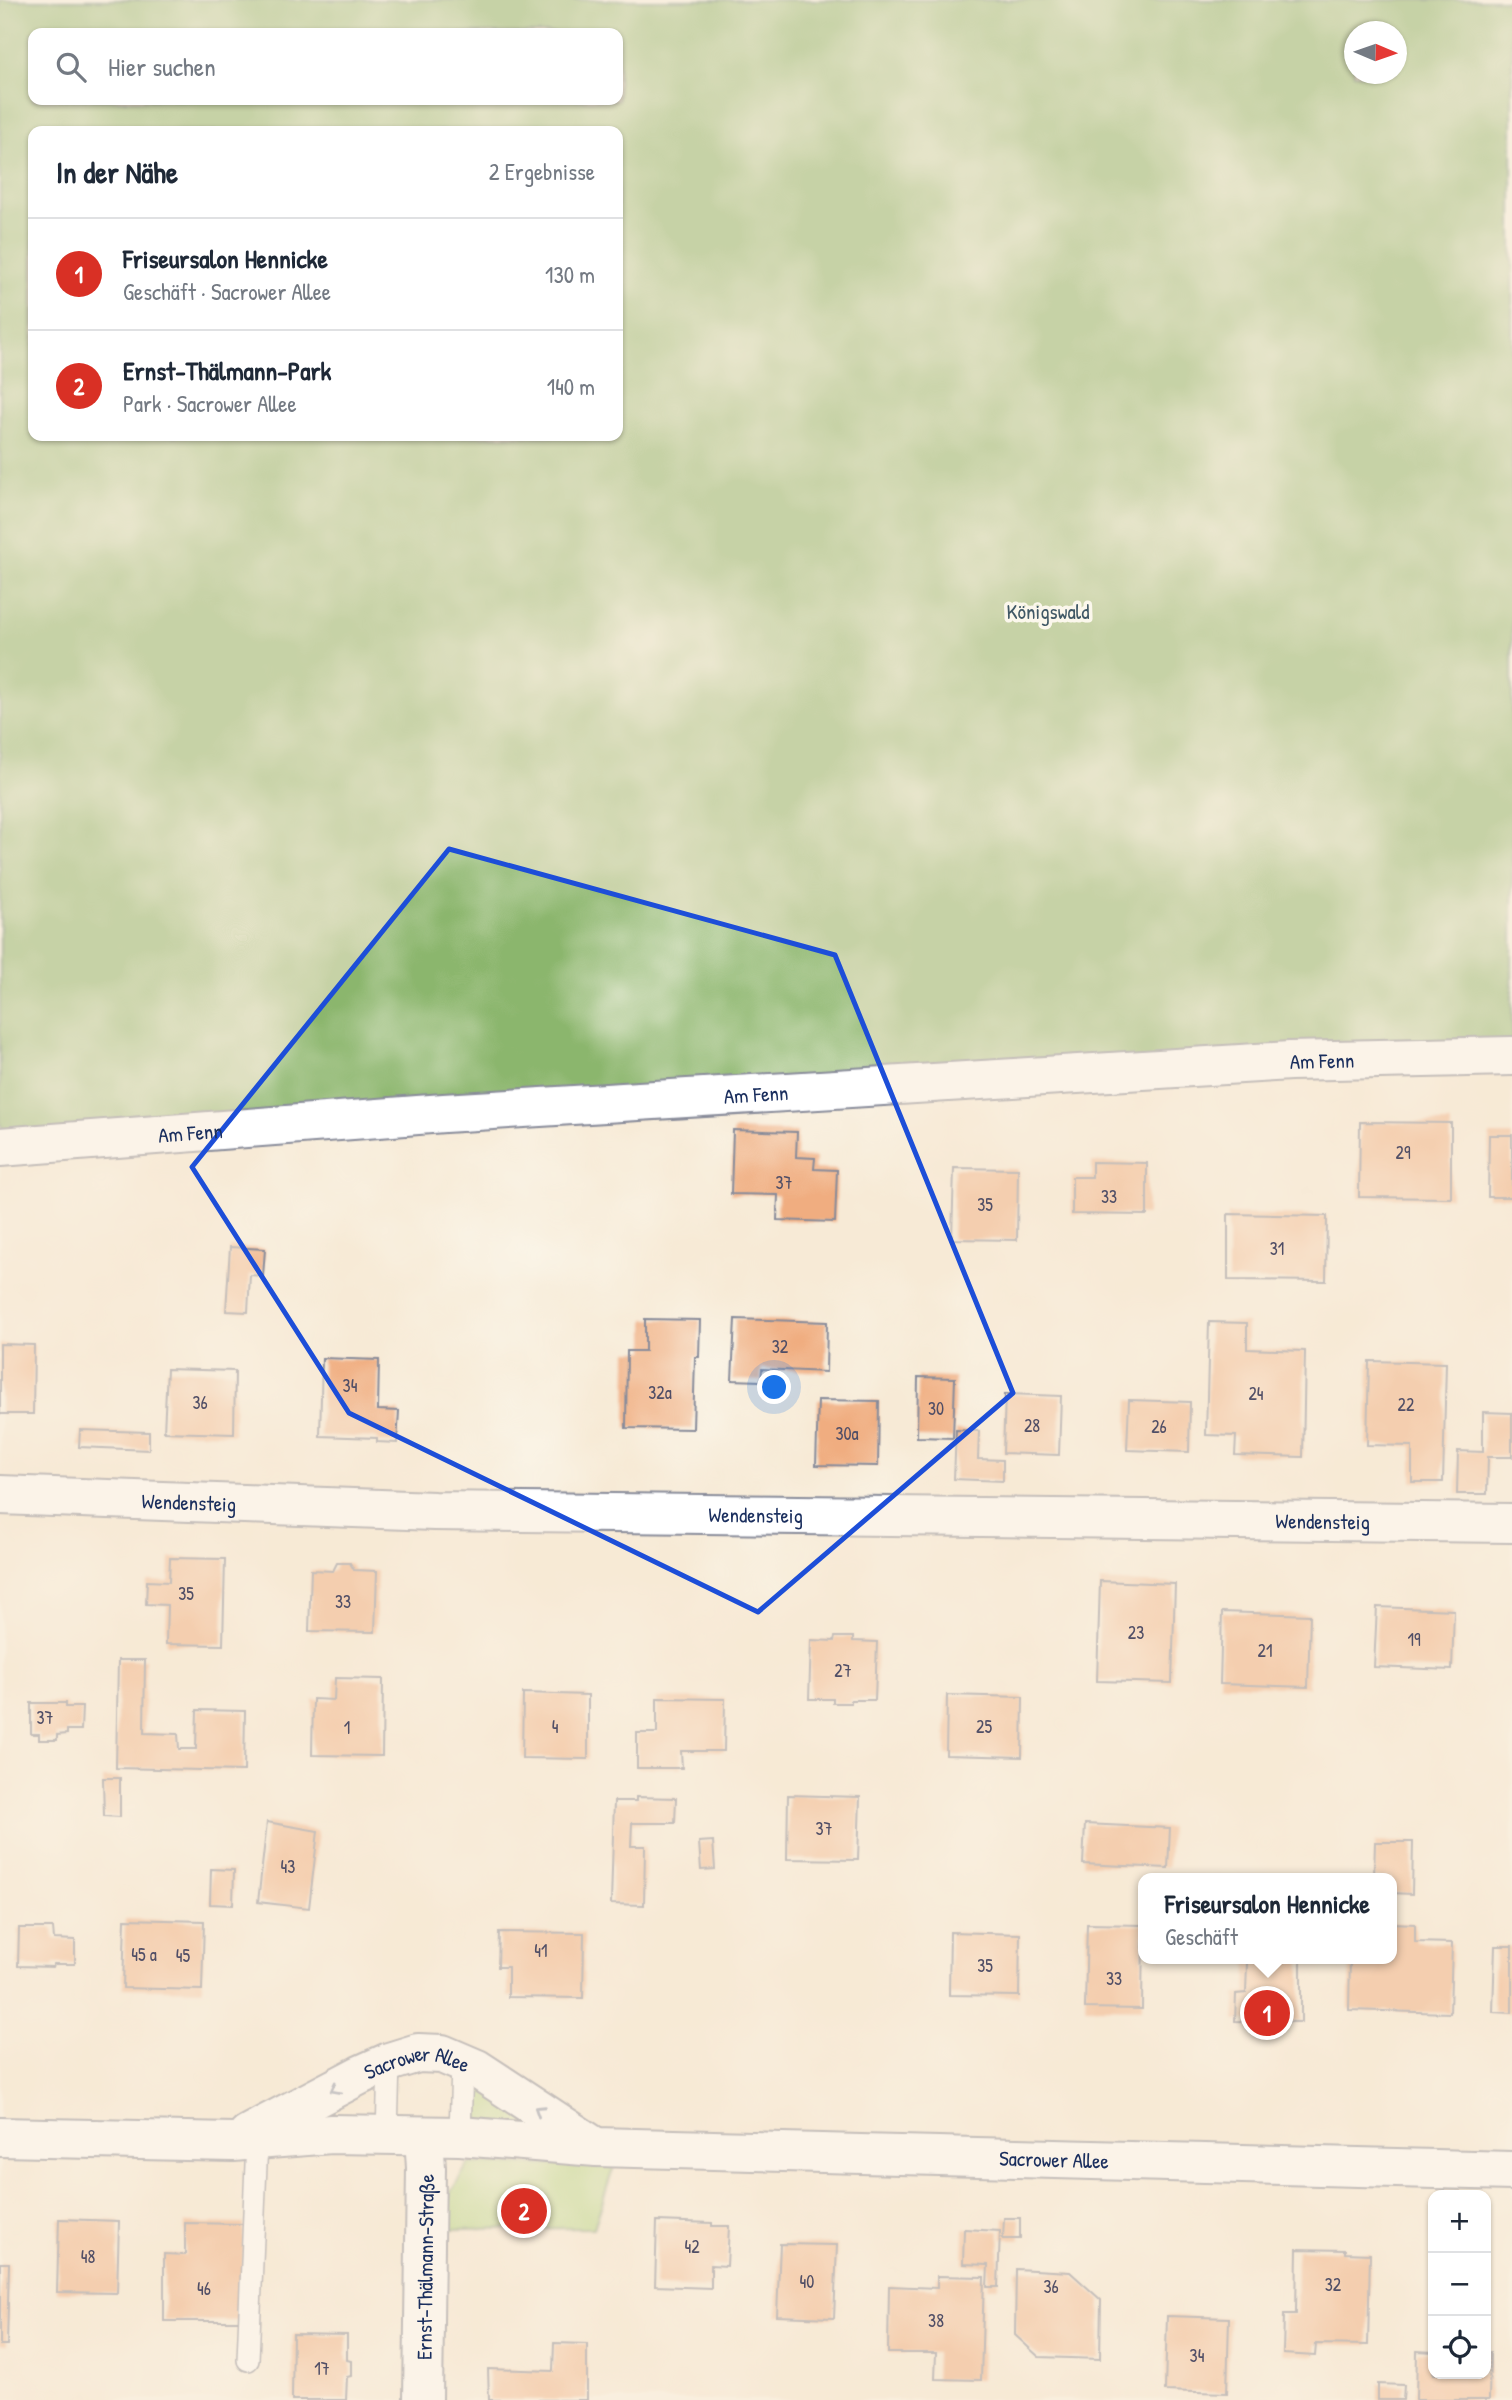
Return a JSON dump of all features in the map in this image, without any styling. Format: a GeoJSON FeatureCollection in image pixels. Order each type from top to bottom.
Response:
{"type":"FeatureCollection","features":[{"type":"Feature","properties":{"kind":"street","name":"Am Fenn"},"geometry":{"type":"LineString","coordinates":[[0,1147],[444,1113],[1276,1062],[1512,1056]]}},
{"type":"Feature","properties":{"kind":"street","name":"Wendensteig"},"geometry":{"type":"LineString","coordinates":[[0,1495],[435,1511],[1512,1523]]}},
{"type":"Feature","properties":{"kind":"street","name":"Sacrower Allee"},"geometry":{"type":"LineString","coordinates":[[245,2141],[389,2062],[418,2053],[442,2054],[477,2069],[596,2147]]}},
{"type":"Feature","properties":{"kind":"street","name":"Sacrower Allee"},"geometry":{"type":"LineString","coordinates":[[0,2137],[245,2141],[331,2134],[424,2136],[596,2147],[1512,2171]]}},
{"type":"Feature","properties":{"kind":"street","name":"Ernst-Thälmann-Straße"},"geometry":{"type":"LineString","coordinates":[[423,2400],[426,2168],[424,2136]]}},
{"type":"Feature","properties":{"kind":"lane"},"geometry":{"type":"LineString","coordinates":[[389,2062],[424,2136]]}},
{"type":"Feature","properties":{"kind":"lane"},"geometry":{"type":"LineString","coordinates":[[424,2136],[462,2062]]}},
{"type":"Feature","properties":{"kind":"lane"},"geometry":{"type":"LineString","coordinates":[[245,2141],[248,2360]]}},
{"type":"Feature","properties":{"kind":"highlighted area"},"geometry":{"type":"Polygon","coordinates":[[[449,849],[835,955],[1013,1393],[758,1612],[349,1413],[192,1167],[449,849]]]}},
{"type":"Feature","properties":{"kind":"green space","name":"Königswald"},"geometry":{"type":"Polygon","coordinates":[[[0,0],[1512,0],[1512,1056],[9,1146],[0,1123],[0,0]]]}},
{"type":"Feature","properties":{"kind":"green space"},"geometry":{"type":"Polygon","coordinates":[[[480,2088],[531,2119],[528,2131],[478,2123],[480,2088]]]}},
{"type":"Feature","properties":{"kind":"green space"},"geometry":{"type":"Polygon","coordinates":[[[469,2163],[614,2166],[594,2228],[447,2229],[450,2193],[469,2163]]]}},
{"type":"Feature","properties":{"kind":"building"},"geometry":{"type":"Polygon","coordinates":[[[1360,1122],[1451,1123],[1451,1198],[1359,1197],[1360,1122]]]}},
{"type":"Feature","properties":{"kind":"building"},"geometry":{"type":"Polygon","coordinates":[[[733,1130],[797,1132],[796,1157],[815,1158],[814,1169],[837,1170],[835,1222],[777,1220],[778,1195],[731,1194],[733,1130]]]}},
{"type":"Feature","properties":{"kind":"building"},"geometry":{"type":"Polygon","coordinates":[[[1489,1135],[1512,1135],[1512,1197],[1488,1197],[1489,1135]]]}},
{"type":"Feature","properties":{"kind":"building"},"geometry":{"type":"Polygon","coordinates":[[[1092,1162],[1147,1163],[1147,1215],[1072,1214],[1072,1177],[1092,1177],[1092,1162]]]}},
{"type":"Feature","properties":{"kind":"building"},"geometry":{"type":"Polygon","coordinates":[[[954,1168],[1018,1169],[1017,1240],[952,1239],[954,1168]]]}},
{"type":"Feature","properties":{"kind":"building"},"geometry":{"type":"Polygon","coordinates":[[[1228,1214],[1327,1216],[1326,1281],[1228,1280],[1228,1214]]]}},
{"type":"Feature","properties":{"kind":"building"},"geometry":{"type":"Polygon","coordinates":[[[230,1247],[265,1249],[263,1276],[250,1275],[248,1312],[226,1311],[230,1247]]]}},
{"type":"Feature","properties":{"kind":"building"},"geometry":{"type":"Polygon","coordinates":[[[645,1319],[700,1320],[699,1357],[695,1357],[693,1429],[626,1428],[627,1351],[645,1351],[645,1319]]]}},
{"type":"Feature","properties":{"kind":"building"},"geometry":{"type":"Polygon","coordinates":[[[735,1319],[827,1322],[826,1372],[762,1369],[761,1381],[732,1380],[735,1319]]]}},
{"type":"Feature","properties":{"kind":"building"},"geometry":{"type":"Polygon","coordinates":[[[1209,1322],[1247,1323],[1247,1349],[1305,1351],[1303,1457],[1235,1455],[1236,1436],[1206,1435],[1209,1322]]]}},
{"type":"Feature","properties":{"kind":"building"},"geometry":{"type":"Polygon","coordinates":[[[0,1344],[34,1345],[33,1414],[0,1414],[0,1344]]]}},
{"type":"Feature","properties":{"kind":"building"},"geometry":{"type":"Polygon","coordinates":[[[322,1358],[379,1360],[378,1410],[399,1411],[397,1443],[377,1442],[377,1438],[320,1436],[322,1358]]]}},
{"type":"Feature","properties":{"kind":"building"},"geometry":{"type":"Polygon","coordinates":[[[1369,1361],[1446,1363],[1443,1482],[1412,1482],[1412,1446],[1367,1445],[1369,1361]]]}},
{"type":"Feature","properties":{"kind":"building"},"geometry":{"type":"Polygon","coordinates":[[[167,1369],[235,1371],[234,1434],[164,1432],[167,1369]]]}},
{"type":"Feature","properties":{"kind":"building"},"geometry":{"type":"Polygon","coordinates":[[[918,1377],[955,1378],[953,1438],[917,1437],[918,1377]]]}},
{"type":"Feature","properties":{"kind":"building"},"geometry":{"type":"Polygon","coordinates":[[[1005,1394],[1061,1396],[1059,1455],[1003,1453],[1005,1394]]]}},
{"type":"Feature","properties":{"kind":"building"},"geometry":{"type":"Polygon","coordinates":[[[818,1400],[879,1401],[878,1466],[816,1465],[818,1400]]]}},
{"type":"Feature","properties":{"kind":"building"},"geometry":{"type":"Polygon","coordinates":[[[1129,1400],[1190,1402],[1189,1452],[1127,1450],[1129,1400]]]}},
{"type":"Feature","properties":{"kind":"building"},"geometry":{"type":"Polygon","coordinates":[[[1483,1412],[1512,1413],[1512,1457],[1488,1457],[1487,1494],[1457,1494],[1458,1451],[1483,1452],[1483,1412]]]}},
{"type":"Feature","properties":{"kind":"building"},"geometry":{"type":"Polygon","coordinates":[[[80,1430],[149,1432],[149,1450],[79,1447],[80,1430]]]}},
{"type":"Feature","properties":{"kind":"building"},"geometry":{"type":"Polygon","coordinates":[[[956,1430],[979,1431],[978,1459],[1003,1460],[1003,1481],[954,1479],[956,1430]]]}},
{"type":"Feature","properties":{"kind":"building"},"geometry":{"type":"Polygon","coordinates":[[[170,1558],[225,1559],[223,1645],[166,1644],[167,1605],[146,1604],[147,1581],[169,1582],[170,1558]]]}},
{"type":"Feature","properties":{"kind":"building"},"geometry":{"type":"Polygon","coordinates":[[[337,1563],[350,1563],[354,1570],[377,1571],[375,1632],[309,1631],[311,1570],[333,1571],[337,1563]]]}},
{"type":"Feature","properties":{"kind":"building"},"geometry":{"type":"Polygon","coordinates":[[[1100,1581],[1175,1584],[1172,1683],[1097,1681],[1100,1581]]]}},
{"type":"Feature","properties":{"kind":"building"},"geometry":{"type":"Polygon","coordinates":[[[1377,1607],[1454,1610],[1452,1670],[1374,1667],[1377,1607]]]}},
{"type":"Feature","properties":{"kind":"building"},"geometry":{"type":"Polygon","coordinates":[[[1222,1612],[1310,1615],[1308,1687],[1220,1684],[1222,1612]]]}},
{"type":"Feature","properties":{"kind":"building"},"geometry":{"type":"Polygon","coordinates":[[[835,1637],[853,1637],[853,1641],[877,1642],[875,1700],[833,1703],[833,1699],[809,1699],[811,1640],[834,1641],[835,1637]]]}},
{"type":"Feature","properties":{"kind":"building"},"geometry":{"type":"Polygon","coordinates":[[[118,1660],[145,1660],[144,1733],[178,1734],[179,1749],[196,1749],[197,1710],[245,1711],[244,1771],[116,1768],[118,1660]]]}},
{"type":"Feature","properties":{"kind":"building"},"geometry":{"type":"Polygon","coordinates":[[[335,1678],[383,1679],[382,1756],[312,1755],[313,1699],[334,1700],[335,1678]]]}},
{"type":"Feature","properties":{"kind":"building"},"geometry":{"type":"Polygon","coordinates":[[[523,1693],[588,1695],[588,1759],[522,1758],[523,1693]]]}},
{"type":"Feature","properties":{"kind":"building"},"geometry":{"type":"Polygon","coordinates":[[[947,1695],[1023,1697],[1022,1757],[946,1755],[947,1695]]]}},
{"type":"Feature","properties":{"kind":"building"},"geometry":{"type":"Polygon","coordinates":[[[657,1698],[725,1699],[724,1751],[681,1751],[682,1768],[637,1768],[637,1733],[657,1733],[657,1698]]]}},
{"type":"Feature","properties":{"kind":"building"},"geometry":{"type":"Polygon","coordinates":[[[31,1703],[66,1703],[66,1707],[82,1707],[81,1730],[67,1730],[67,1734],[57,1735],[57,1740],[39,1740],[39,1734],[31,1734],[31,1703]]]}},
{"type":"Feature","properties":{"kind":"building"},"geometry":{"type":"Polygon","coordinates":[[[103,1778],[120,1778],[120,1817],[104,1816],[103,1778]]]}},
{"type":"Feature","properties":{"kind":"building"},"geometry":{"type":"Polygon","coordinates":[[[788,1795],[860,1797],[858,1860],[787,1859],[788,1795]]]}},
{"type":"Feature","properties":{"kind":"building"},"geometry":{"type":"Polygon","coordinates":[[[636,1797],[676,1798],[675,1823],[632,1823],[631,1846],[645,1846],[644,1905],[611,1904],[614,1801],[636,1801],[636,1797]]]}},
{"type":"Feature","properties":{"kind":"building"},"geometry":{"type":"Polygon","coordinates":[[[267,1822],[318,1831],[309,1908],[258,1902],[267,1822]]]}},
{"type":"Feature","properties":{"kind":"building"},"geometry":{"type":"Polygon","coordinates":[[[1085,1824],[1170,1828],[1168,1868],[1083,1864],[1085,1824]]]}},
{"type":"Feature","properties":{"kind":"building"},"geometry":{"type":"Polygon","coordinates":[[[713,1841],[715,1869],[701,1870],[699,1842],[713,1841]]]}},
{"type":"Feature","properties":{"kind":"building"},"geometry":{"type":"Polygon","coordinates":[[[1375,1842],[1413,1842],[1412,1894],[1397,1893],[1397,1873],[1374,1873],[1375,1842]]]}},
{"type":"Feature","properties":{"kind":"building"},"geometry":{"type":"Polygon","coordinates":[[[211,1869],[234,1870],[233,1905],[210,1904],[211,1869]]]}},
{"type":"Feature","properties":{"kind":"building"},"geometry":{"type":"Polygon","coordinates":[[[125,1919],[204,1921],[202,1990],[123,1988],[125,1919]]]}},
{"type":"Feature","properties":{"kind":"building"},"geometry":{"type":"Polygon","coordinates":[[[1397,1923],[1415,1924],[1415,1942],[1452,1943],[1450,2013],[1349,2010],[1350,1964],[1397,1964],[1397,1923]]]}},
{"type":"Feature","properties":{"kind":"building"},"geometry":{"type":"Polygon","coordinates":[[[1087,1924],[1138,1925],[1138,1964],[1143,1964],[1142,2009],[1085,2008],[1087,1924]]]}},
{"type":"Feature","properties":{"kind":"building"},"geometry":{"type":"Polygon","coordinates":[[[19,1928],[53,1928],[54,1939],[75,1940],[75,1964],[54,1964],[53,1967],[18,1966],[19,1928]]]}},
{"type":"Feature","properties":{"kind":"building"},"geometry":{"type":"Polygon","coordinates":[[[499,1932],[584,1933],[583,1998],[508,1997],[508,1967],[498,1967],[499,1932]]]}},
{"type":"Feature","properties":{"kind":"building"},"geometry":{"type":"Polygon","coordinates":[[[950,1932],[1020,1934],[1019,1996],[949,1995],[950,1932]]]}},
{"type":"Feature","properties":{"kind":"building"},"geometry":{"type":"Polygon","coordinates":[[[1495,1946],[1512,1946],[1512,2013],[1493,2012],[1495,1946]]]}},
{"type":"Feature","properties":{"kind":"building"},"geometry":{"type":"Polygon","coordinates":[[[1247,1964],[1301,1964],[1301,2022],[1235,2021],[1236,1994],[1246,1993],[1247,1964]]]}},
{"type":"Feature","properties":{"kind":"building"},"geometry":{"type":"Polygon","coordinates":[[[1004,2218],[1020,2218],[1020,2239],[1003,2239],[1004,2218]]]}},
{"type":"Feature","properties":{"kind":"building"},"geometry":{"type":"Polygon","coordinates":[[[59,2219],[119,2221],[117,2293],[57,2292],[59,2219]]]}},
{"type":"Feature","properties":{"kind":"building"},"geometry":{"type":"Polygon","coordinates":[[[657,2221],[729,2226],[727,2266],[711,2265],[711,2288],[655,2286],[657,2221]]]}},
{"type":"Feature","properties":{"kind":"building"},"geometry":{"type":"Polygon","coordinates":[[[185,2223],[244,2224],[242,2321],[164,2321],[164,2254],[185,2255],[185,2223]]]}},
{"type":"Feature","properties":{"kind":"building"},"geometry":{"type":"Polygon","coordinates":[[[964,2229],[1000,2231],[998,2287],[987,2287],[988,2265],[963,2264],[964,2229]]]}},
{"type":"Feature","properties":{"kind":"building"},"geometry":{"type":"Polygon","coordinates":[[[780,2244],[837,2245],[834,2318],[777,2316],[780,2244]]]}},
{"type":"Feature","properties":{"kind":"building"},"geometry":{"type":"Polygon","coordinates":[[[1297,2249],[1345,2250],[1345,2253],[1370,2254],[1368,2345],[1316,2344],[1315,2356],[1283,2354],[1284,2314],[1296,2314],[1297,2249]]]}},
{"type":"Feature","properties":{"kind":"building"},"geometry":{"type":"Polygon","coordinates":[[[0,2263],[9,2263],[7,2345],[0,2345],[0,2263]]]}},
{"type":"Feature","properties":{"kind":"building"},"geometry":{"type":"Polygon","coordinates":[[[1016,2269],[1070,2272],[1101,2300],[1100,2359],[1039,2357],[1015,2335],[1016,2269]]]}},
{"type":"Feature","properties":{"kind":"building"},"geometry":{"type":"Polygon","coordinates":[[[937,2276],[984,2277],[981,2380],[935,2379],[936,2353],[888,2353],[889,2286],[937,2288],[937,2276]]]}},
{"type":"Feature","properties":{"kind":"building"},"geometry":{"type":"Polygon","coordinates":[[[1167,2316],[1229,2318],[1227,2393],[1165,2391],[1167,2316]]]}},
{"type":"Feature","properties":{"kind":"building"},"geometry":{"type":"Polygon","coordinates":[[[293,2334],[347,2335],[347,2360],[351,2361],[351,2376],[347,2377],[346,2400],[292,2400],[293,2334]]]}},
{"type":"Feature","properties":{"kind":"building"},"geometry":{"type":"Polygon","coordinates":[[[554,2343],[587,2344],[587,2400],[489,2400],[488,2369],[553,2371],[554,2343]]]}},
{"type":"Feature","properties":{"kind":"building"},"geometry":{"type":"Polygon","coordinates":[[[1417,2351],[1428,2352],[1428,2379],[1489,2379],[1489,2400],[1416,2400],[1417,2351]]]}},
{"type":"Feature","properties":{"kind":"building"},"geometry":{"type":"Polygon","coordinates":[[[1378,2384],[1404,2385],[1403,2400],[1378,2400],[1378,2384]]]}},
{"type":"Feature","properties":{"kind":"place","name":"Friseursalon Hennicke"},"geometry":{"type":"Point","coordinates":[1267,2013]}},
{"type":"Feature","properties":{"kind":"place","name":"Ernst-Thälmann-Park"},"geometry":{"type":"Point","coordinates":[524,2211]}}]}
